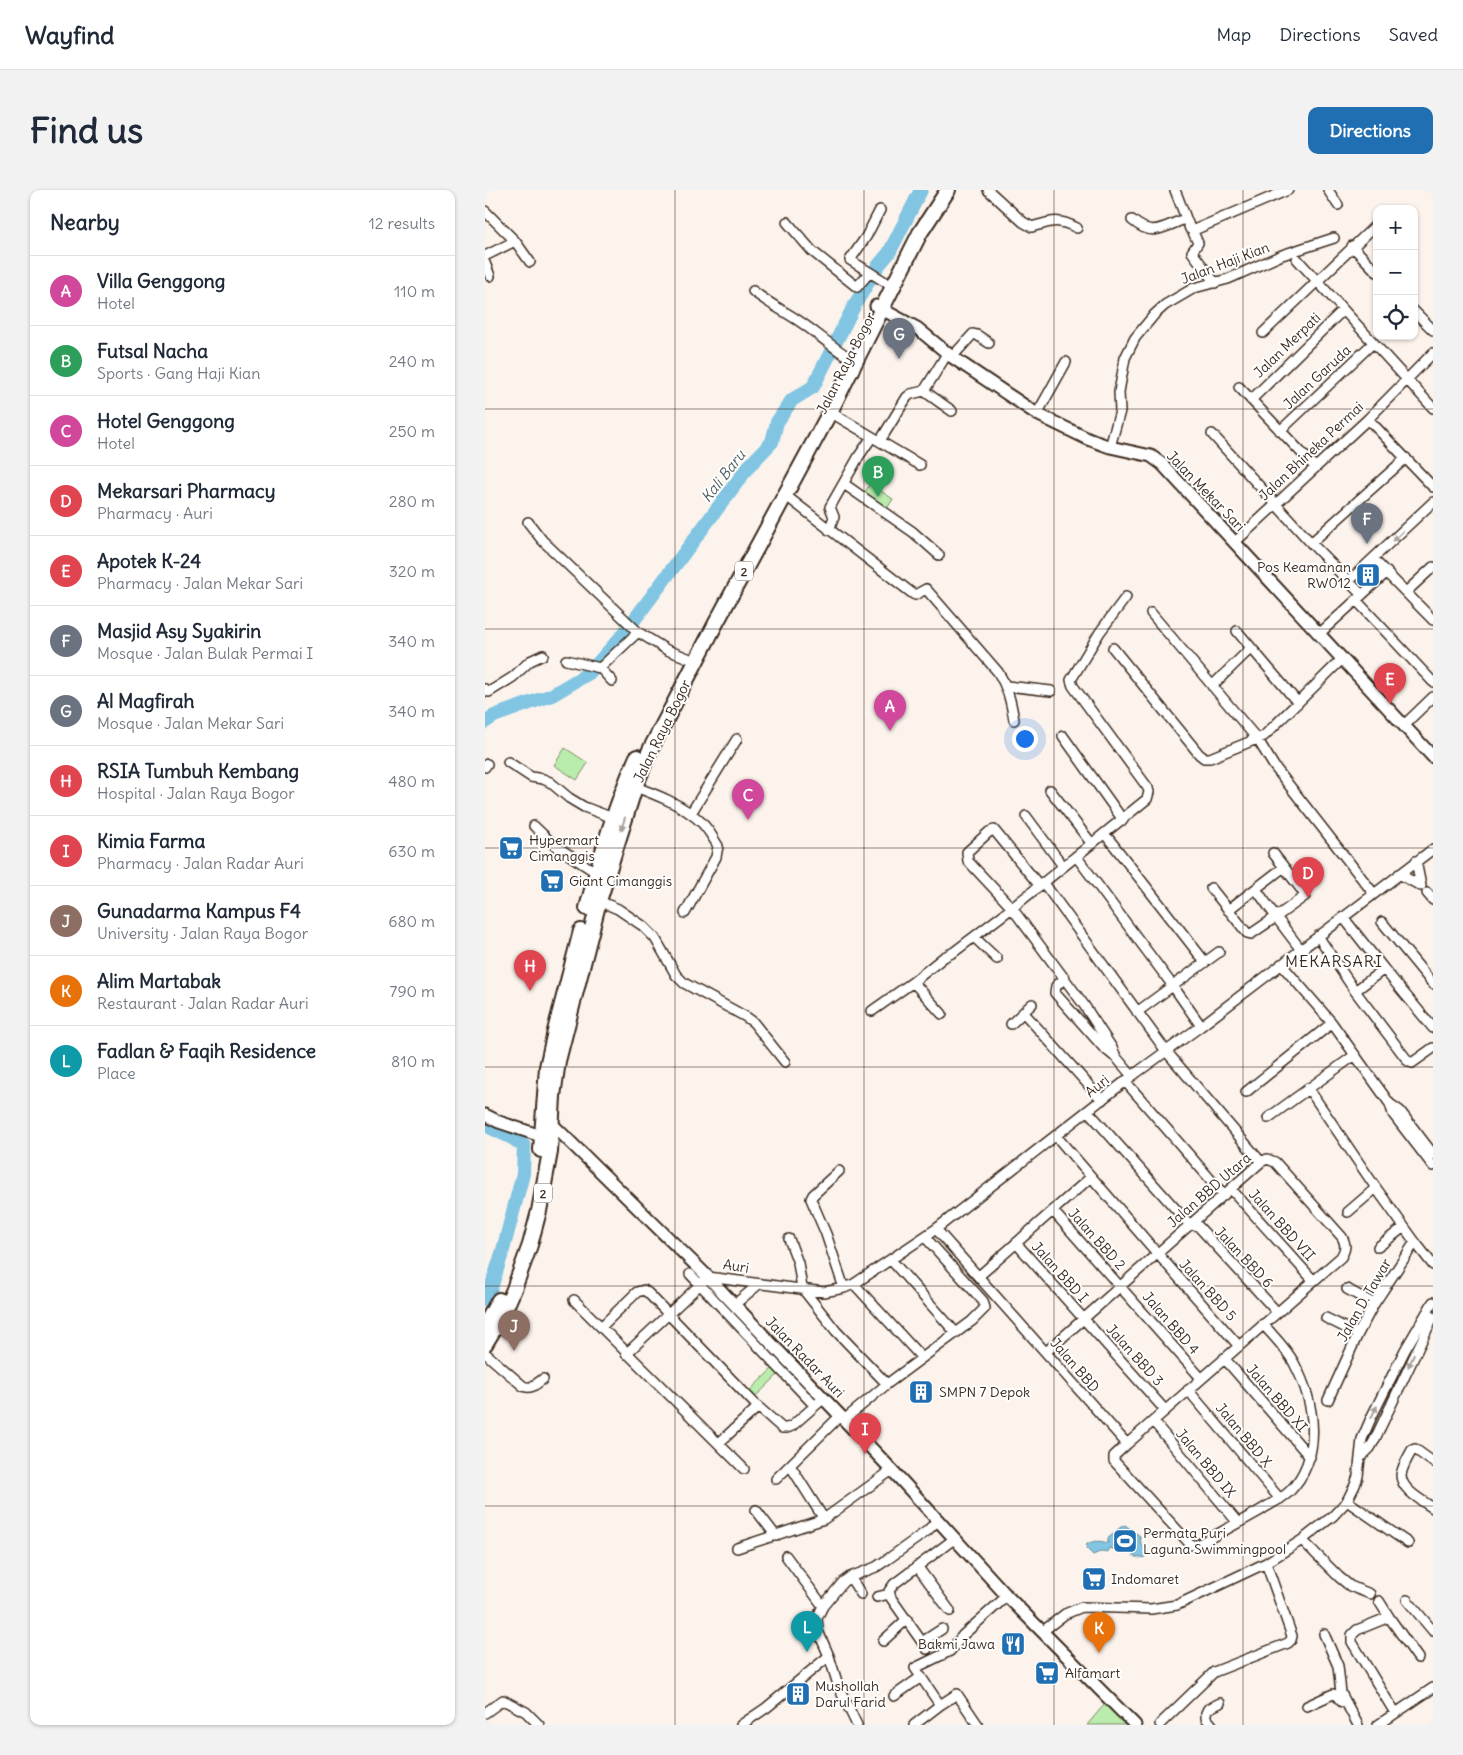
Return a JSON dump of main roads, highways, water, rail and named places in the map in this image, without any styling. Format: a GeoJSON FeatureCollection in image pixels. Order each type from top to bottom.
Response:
{"type":"FeatureCollection","features":[{"type":"Feature","properties":{"kind":"highway","name":"Jalan Raya Bogor"},"geometry":{"type":"LineString","coordinates":[[879,307],[883,281],[940,190]]}},
{"type":"Feature","properties":{"kind":"highway","name":"Jalan Raya Bogor"},"geometry":{"type":"LineString","coordinates":[[485,1344],[508,1303],[530,1245],[547,1176],[558,1061],[569,997],[597,873],[613,818],[830,412],[879,307],[920,234],[948,190]]}},
{"type":"Feature","properties":{"kind":"highway","name":"Jalan Raya Bogor"},"geometry":{"type":"LineString","coordinates":[[485,1325],[503,1292],[519,1251],[534,1191],[540,1157],[547,1067],[599,901],[640,750],[687,658],[850,358],[860,346]]}},
{"type":"Feature","properties":{"kind":"main road","name":"Jalan Mekar Sari"},"geometry":{"type":"LineString","coordinates":[[879,307],[917,328],[949,356],[1037,414],[1088,439],[1110,447],[1151,456],[1162,464],[1433,757]]}},
{"type":"Feature","properties":{"kind":"main road"},"geometry":{"type":"LineString","coordinates":[[485,1115],[499,1122],[541,1136]]}},
{"type":"Feature","properties":{"kind":"main road","name":"Jalan Radar Auri"},"geometry":{"type":"LineString","coordinates":[[552,1124],[704,1281],[734,1305],[819,1402],[842,1418],[1007,1596],[1135,1725]]}},
{"type":"Feature","properties":{"kind":"water","name":"Permata Puri Laguna Swimmingpool"},"geometry":{"type":"Polygon","coordinates":[[[1125,1525],[1140,1536],[1141,1544],[1148,1550],[1145,1557],[1132,1555],[1127,1548],[1119,1548],[1117,1550],[1110,1548],[1108,1552],[1102,1551],[1093,1555],[1086,1548],[1087,1544],[1092,1542],[1108,1543],[1108,1538],[1125,1525]]]}},
{"type":"Feature","properties":{"kind":"waterway","name":"Kali Baru"},"geometry":{"type":"LineString","coordinates":[[485,722],[494,716],[552,695],[589,673],[623,635],[749,466],[772,442],[777,422],[792,400],[813,387],[854,306],[878,266],[889,253],[921,190]]}},
{"type":"Feature","properties":{"kind":"waterway","name":"Kali Baru"},"geometry":{"type":"LineString","coordinates":[[485,1125],[524,1146],[523,1174],[503,1250],[490,1291],[485,1299]]}},
{"type":"Feature","properties":{"kind":"place","name":"Al Magfirah"},"geometry":{"type":"Point","coordinates":[899,359]}},
{"type":"Feature","properties":{"kind":"place","name":"Futsal Nacha"},"geometry":{"type":"Point","coordinates":[878,497]}},
{"type":"Feature","properties":{"kind":"place","name":"Masjid Asy Syakirin"},"geometry":{"type":"Point","coordinates":[1367,544]}},
{"type":"Feature","properties":{"kind":"place","name":"Pos Keamanan RW012"},"geometry":{"type":"Point","coordinates":[1368,575]}},
{"type":"Feature","properties":{"kind":"place","name":"Apotek K-24"},"geometry":{"type":"Point","coordinates":[1390,704]}},
{"type":"Feature","properties":{"kind":"place","name":"Villa Genggong"},"geometry":{"type":"Point","coordinates":[890,731]}},
{"type":"Feature","properties":{"kind":"place","name":"Hotel Genggong"},"geometry":{"type":"Point","coordinates":[748,820]}},
{"type":"Feature","properties":{"kind":"place","name":"Hypermart Cimanggis"},"geometry":{"type":"Point","coordinates":[511,848]}},
{"type":"Feature","properties":{"kind":"place","name":"Giant Cimanggis"},"geometry":{"type":"Point","coordinates":[552,881]}},
{"type":"Feature","properties":{"kind":"place","name":"Mekarsari Pharmacy"},"geometry":{"type":"Point","coordinates":[1308,898]}},
{"type":"Feature","properties":{"kind":"place","name":"RSIA Tumbuh Kembang"},"geometry":{"type":"Point","coordinates":[530,991]}},
{"type":"Feature","properties":{"kind":"place","name":"Gunadarma Kampus F4"},"geometry":{"type":"Point","coordinates":[514,1351]}},
{"type":"Feature","properties":{"kind":"place","name":"SMPN 7 Depok"},"geometry":{"type":"Point","coordinates":[921,1392]}},
{"type":"Feature","properties":{"kind":"place","name":"Kimia Farma"},"geometry":{"type":"Point","coordinates":[865,1454]}},
{"type":"Feature","properties":{"kind":"place","name":"Permata Puri Laguna Swimmingpool"},"geometry":{"type":"Point","coordinates":[1125,1541]}},
{"type":"Feature","properties":{"kind":"place","name":"Indomaret"},"geometry":{"type":"Point","coordinates":[1094,1579]}},
{"type":"Feature","properties":{"kind":"place","name":"Bakmi Jawa"},"geometry":{"type":"Point","coordinates":[1013,1644]}},
{"type":"Feature","properties":{"kind":"place","name":"Fadlan & Faqih Residence"},"geometry":{"type":"Point","coordinates":[807,1652]}},
{"type":"Feature","properties":{"kind":"place","name":"Alim Martabak"},"geometry":{"type":"Point","coordinates":[1099,1653]}},
{"type":"Feature","properties":{"kind":"place","name":"Alfamart"},"geometry":{"type":"Point","coordinates":[1047,1673]}},
{"type":"Feature","properties":{"kind":"place","name":"Mushollah Darul Farid"},"geometry":{"type":"Point","coordinates":[798,1694]}},
{"type":"Feature","properties":{"kind":"district","name":"MEKARSARI"},"geometry":{"type":"Point","coordinates":[1334,961]}}]}
